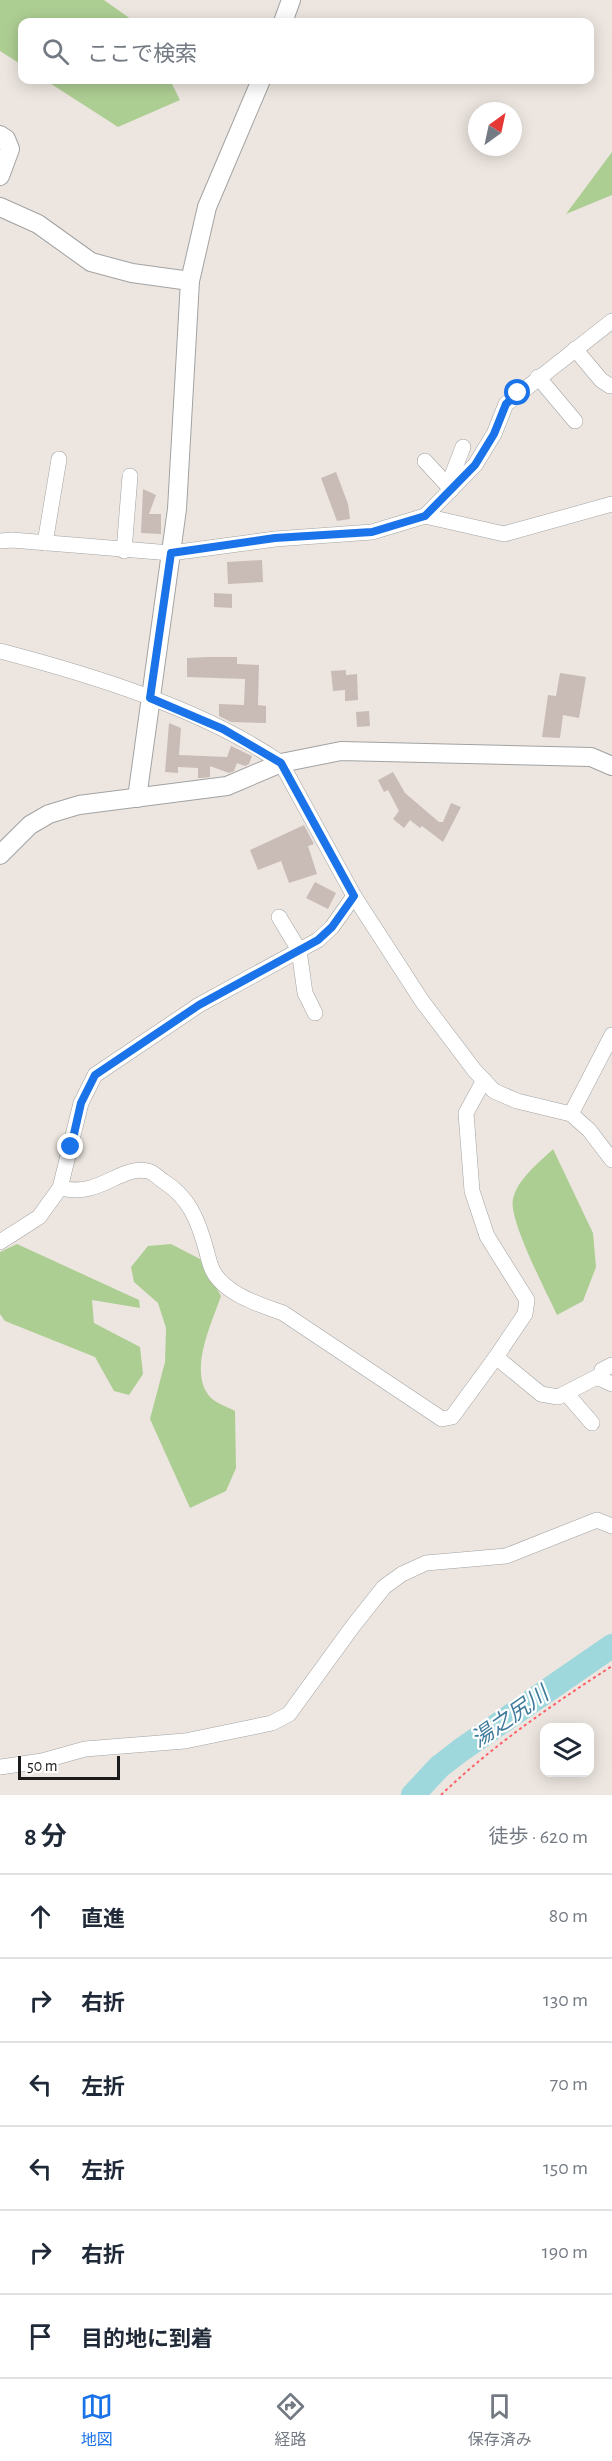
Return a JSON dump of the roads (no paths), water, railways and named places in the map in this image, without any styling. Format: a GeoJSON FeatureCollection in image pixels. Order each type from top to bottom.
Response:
{"type":"FeatureCollection","features":[{"type":"Feature","properties":{"kind":"street"},"geometry":{"type":"LineString","coordinates":[[284,18],[291,0]]}},
{"type":"Feature","properties":{"kind":"street"},"geometry":{"type":"LineString","coordinates":[[137,798],[177,509],[190,281],[207,207],[259,84]]}},
{"type":"Feature","properties":{"kind":"street"},"geometry":{"type":"LineString","coordinates":[[0,135],[6,138],[10,149],[0,176]]}},
{"type":"Feature","properties":{"kind":"street"},"geometry":{"type":"LineString","coordinates":[[0,207],[38,224],[91,262],[132,273],[190,281]]}},
{"type":"Feature","properties":{"kind":"street"},"geometry":{"type":"LineString","coordinates":[[425,516],[449,488],[475,465],[494,434],[506,404],[612,321]]}},
{"type":"Feature","properties":{"kind":"street"},"geometry":{"type":"LineString","coordinates":[[575,349],[601,380],[610,386]]}},
{"type":"Feature","properties":{"kind":"street"},"geometry":{"type":"LineString","coordinates":[[538,377],[575,421]]}},
{"type":"Feature","properties":{"kind":"street"},"geometry":{"type":"LineString","coordinates":[[449,488],[463,447]]}},
{"type":"Feature","properties":{"kind":"street"},"geometry":{"type":"LineString","coordinates":[[45,543],[59,459]]}},
{"type":"Feature","properties":{"kind":"street"},"geometry":{"type":"LineString","coordinates":[[425,461],[449,488]]}},
{"type":"Feature","properties":{"kind":"street"},"geometry":{"type":"LineString","coordinates":[[124,551],[130,476]]}},
{"type":"Feature","properties":{"kind":"street"},"geometry":{"type":"LineString","coordinates":[[0,541],[171,553],[275,538],[372,532],[425,516],[504,534],[612,504]]}},
{"type":"Feature","properties":{"kind":"street"},"geometry":{"type":"LineString","coordinates":[[0,651],[150,698],[223,729],[281,763],[354,896],[422,1001],[484,1080],[494,1091],[517,1101],[571,1114],[589,1130],[612,1160]]}},
{"type":"Feature","properties":{"kind":"street"},"geometry":{"type":"LineString","coordinates":[[0,855],[30,825],[49,814],[79,805],[227,786],[281,763],[341,751],[591,757],[612,766]]}},
{"type":"Feature","properties":{"kind":"street"},"geometry":{"type":"LineString","coordinates":[[0,1242],[39,1217],[60,1188],[81,1103],[95,1075],[199,1005],[318,940],[332,927],[354,896]]}},
{"type":"Feature","properties":{"kind":"street"},"geometry":{"type":"LineString","coordinates":[[279,917],[299,950],[305,993],[315,1013]]}},
{"type":"Feature","properties":{"kind":"street"},"geometry":{"type":"LineString","coordinates":[[571,1114],[612,1035]]}},
{"type":"Feature","properties":{"kind":"street"},"geometry":{"type":"LineString","coordinates":[[60,1188],[75,1192],[94,1189],[130,1171],[149,1171],[181,1192],[199,1223],[213,1270],[223,1283],[259,1305],[283,1313],[442,1419],[452,1417],[525,1314],[527,1300],[487,1236],[472,1191],[466,1113],[484,1080]]}},
{"type":"Feature","properties":{"kind":"street"},"geometry":{"type":"LineString","coordinates":[[496,1356],[541,1394],[558,1397],[597,1377],[607,1381]]}},
{"type":"Feature","properties":{"kind":"street"},"geometry":{"type":"LineString","coordinates":[[607,1381],[602,1370],[612,1365]]}},
{"type":"Feature","properties":{"kind":"street"},"geometry":{"type":"LineString","coordinates":[[566,1393],[592,1423]]}},
{"type":"Feature","properties":{"kind":"street"},"geometry":{"type":"LineString","coordinates":[[0,1767],[42,1761],[85,1749],[185,1741],[272,1723],[289,1714],[384,1587],[402,1574],[426,1563],[506,1556],[597,1520],[612,1526]]}},
{"type":"Feature","properties":{"kind":"waterway","name":"湯之尻川"},"geometry":{"type":"LineString","coordinates":[[413,1795],[439,1767],[461,1750],[612,1646]]}}]}
